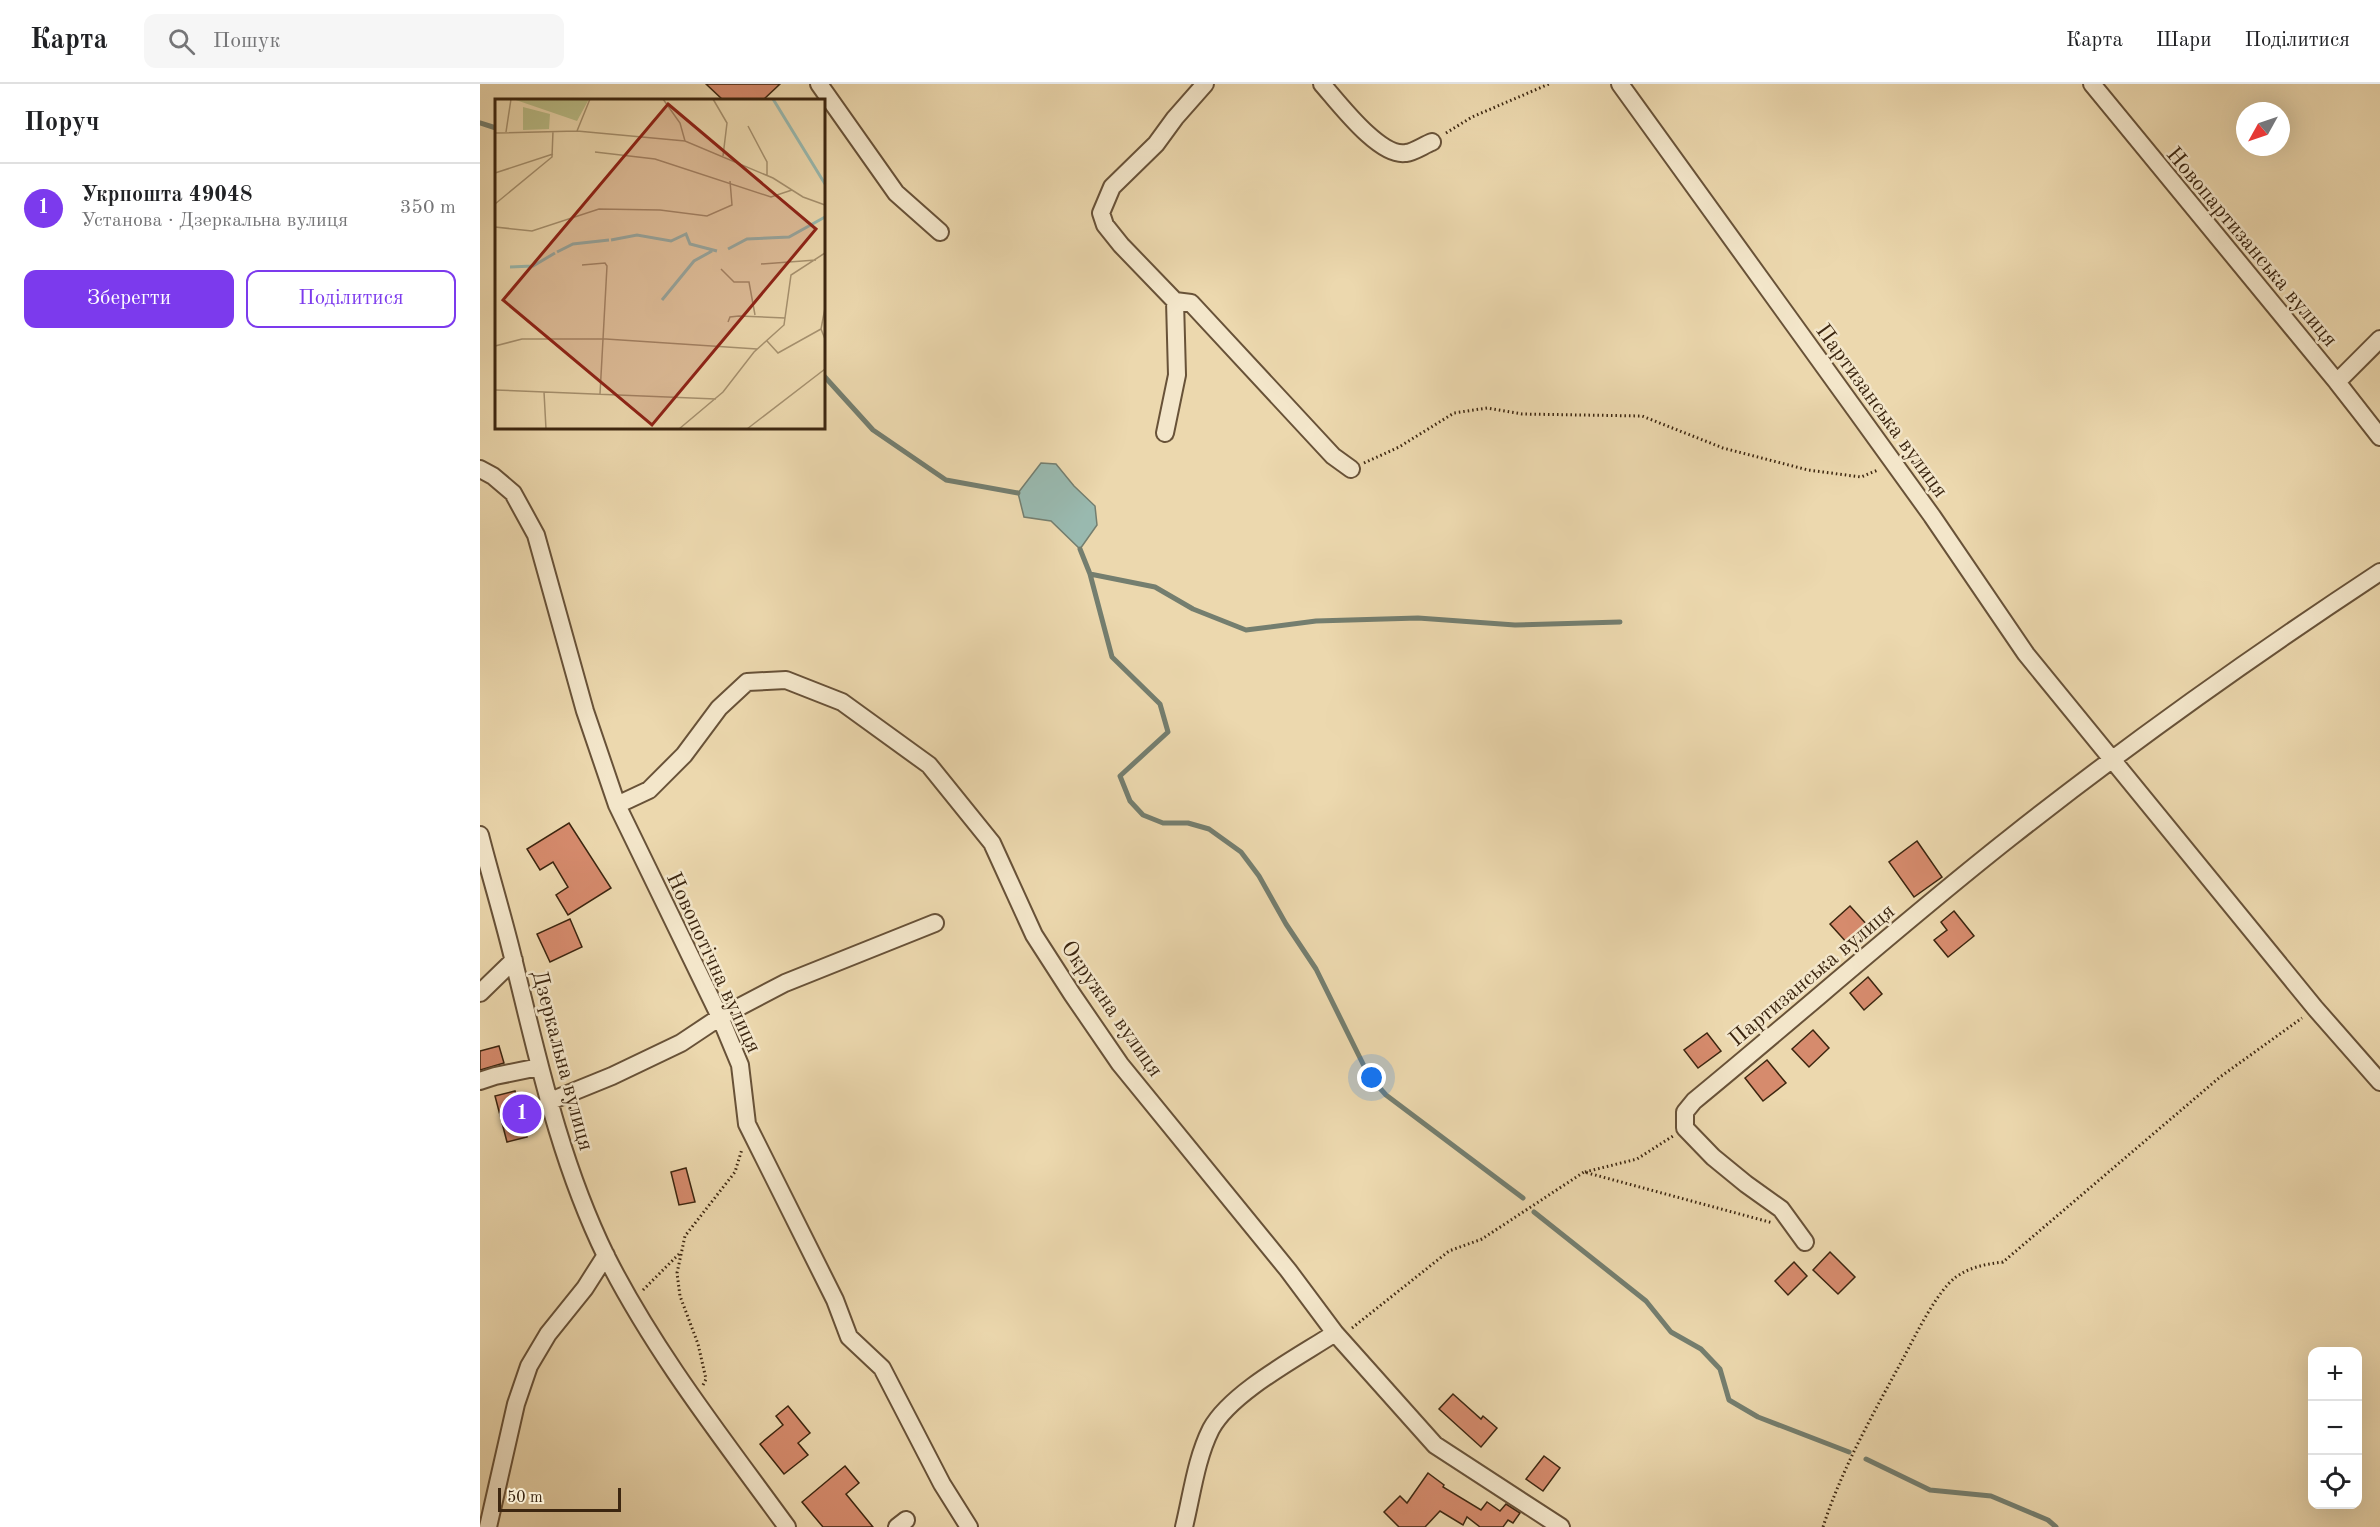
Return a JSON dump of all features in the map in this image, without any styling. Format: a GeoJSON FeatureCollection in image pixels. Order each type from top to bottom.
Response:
{"type":"FeatureCollection","features":[{"type":"Feature","properties":{"kind":"street"},"geometry":{"type":"LineString","coordinates":[[819,84],[896,193],[940,232]]}},
{"type":"Feature","properties":{"kind":"street"},"geometry":{"type":"LineString","coordinates":[[1205,84],[1156,144],[1112,187],[1101,213],[1105,225],[1121,246],[1175,301],[1191,303],[1333,456],[1351,470]]}},
{"type":"Feature","properties":{"kind":"street"},"geometry":{"type":"LineString","coordinates":[[1322,84],[1379,145],[1392,152],[1406,154],[1432,142]]}},
{"type":"Feature","properties":{"kind":"street","name":"Партизанська вулиця"},"geometry":{"type":"LineString","coordinates":[[1620,84],[1894,464],[2026,654],[2314,1008],[2380,1082]]}},
{"type":"Feature","properties":{"kind":"street","name":"Новопартизанська вулиця"},"geometry":{"type":"LineString","coordinates":[[2092,84],[2380,437]]}},
{"type":"Feature","properties":{"kind":"street"},"geometry":{"type":"LineString","coordinates":[[1165,433],[1177,375],[1175,301]]}},
{"type":"Feature","properties":{"kind":"street"},"geometry":{"type":"LineString","coordinates":[[2337,382],[2380,339]]}},
{"type":"Feature","properties":{"kind":"street","name":"Новопотічна вулиця"},"geometry":{"type":"LineString","coordinates":[[480,469],[493,476],[513,493],[536,535],[585,711],[617,805],[720,1017],[740,1065],[747,1124],[835,1300],[849,1337],[882,1368],[942,1484],[969,1527]]}},
{"type":"Feature","properties":{"kind":"street","name":"Партизанська вулиця"},"geometry":{"type":"LineString","coordinates":[[1685,1128],[1685,1112],[1694,1101],[1993,852],[2111,760],[2304,622],[2380,572]]}},
{"type":"Feature","properties":{"kind":"street","name":"Окружна вулиця"},"geometry":{"type":"LineString","coordinates":[[617,805],[649,789],[684,755],[719,708],[747,682],[786,680],[842,702],[929,765],[992,843],[1034,935],[1120,1064],[1288,1270],[1337,1336],[1435,1445],[1562,1527]]}},
{"type":"Feature","properties":{"kind":"street","name":"Дзеркальна вулиця"},"geometry":{"type":"LineString","coordinates":[[480,835],[514,960],[548,1102],[585,1207],[606,1255],[631,1302],[696,1400],[787,1527]]}},
{"type":"Feature","properties":{"kind":"street"},"geometry":{"type":"LineString","coordinates":[[548,1102],[612,1076],[681,1043],[720,1017],[785,983],[901,934],[935,923]]}},
{"type":"Feature","properties":{"kind":"street"},"geometry":{"type":"LineString","coordinates":[[480,993],[514,960]]}},
{"type":"Feature","properties":{"kind":"street"},"geometry":{"type":"LineString","coordinates":[[480,1081],[539,1067]]}},
{"type":"Feature","properties":{"kind":"street"},"geometry":{"type":"LineString","coordinates":[[1685,1128],[1713,1157],[1781,1209],[1804,1242]]}},
{"type":"Feature","properties":{"kind":"street"},"geometry":{"type":"LineString","coordinates":[[488,1527],[516,1404],[529,1366],[548,1334],[585,1288],[606,1255]]}},
{"type":"Feature","properties":{"kind":"street"},"geometry":{"type":"LineString","coordinates":[[1185,1527],[1196,1470],[1212,1428],[1230,1404],[1251,1388],[1337,1336]]}},
{"type":"Feature","properties":{"kind":"path"},"geometry":{"type":"LineString","coordinates":[[1432,142],[1473,117],[1550,84]]}},
{"type":"Feature","properties":{"kind":"path"},"geometry":{"type":"LineString","coordinates":[[1351,470],[1399,447],[1454,413],[1487,408],[1522,414],[1642,416],[1723,448],[1808,470],[1861,477],[1894,464]]}},
{"type":"Feature","properties":{"kind":"path"},"geometry":{"type":"LineString","coordinates":[[1823,1527],[1830,1504],[1890,1382],[1928,1312],[1955,1278],[1982,1264],[2003,1262],[2220,1077],[2314,1008]]}},
{"type":"Feature","properties":{"kind":"path"},"geometry":{"type":"LineString","coordinates":[[696,1400],[706,1379],[698,1344],[680,1296],[677,1273],[685,1236],[735,1172],[743,1148],[747,1124]]}},
{"type":"Feature","properties":{"kind":"path"},"geometry":{"type":"LineString","coordinates":[[1337,1336],[1449,1251],[1482,1239],[1584,1172],[1637,1159],[1685,1128]]}},
{"type":"Feature","properties":{"kind":"path"},"geometry":{"type":"LineString","coordinates":[[1584,1172],[1766,1223],[1792,1225]]}},
{"type":"Feature","properties":{"kind":"path"},"geometry":{"type":"LineString","coordinates":[[631,1302],[682,1251]]}},
{"type":"Feature","properties":{"kind":"water"},"geometry":{"type":"Polygon","coordinates":[[[1041,463],[1056,464],[1095,506],[1097,525],[1080,549],[1051,521],[1024,517],[1018,493],[1041,463]]]}},
{"type":"Feature","properties":{"kind":"building"},"geometry":{"type":"Polygon","coordinates":[[[706,84],[780,84],[764,99],[722,99],[706,84]]]}},
{"type":"Feature","properties":{"kind":"building"},"geometry":{"type":"Polygon","coordinates":[[[569,823],[611,888],[568,915],[556,895],[568,887],[553,862],[540,870],[527,849],[569,823]]]}},
{"type":"Feature","properties":{"kind":"building"},"geometry":{"type":"Polygon","coordinates":[[[1917,841],[1942,877],[1914,897],[1889,862],[1917,841]]]}},
{"type":"Feature","properties":{"kind":"building"},"geometry":{"type":"Polygon","coordinates":[[[1850,906],[1868,926],[1848,944],[1830,924],[1850,906]]]}},
{"type":"Feature","properties":{"kind":"building"},"geometry":{"type":"Polygon","coordinates":[[[1954,911],[1974,936],[1948,957],[1934,940],[1947,930],[1941,922],[1954,911]]]}},
{"type":"Feature","properties":{"kind":"building"},"geometry":{"type":"Polygon","coordinates":[[[570,919],[582,947],[550,962],[537,934],[570,919]]]}},
{"type":"Feature","properties":{"kind":"building"},"geometry":{"type":"Polygon","coordinates":[[[1868,977],[1882,994],[1864,1010],[1850,993],[1868,977]]]}},
{"type":"Feature","properties":{"kind":"building"},"geometry":{"type":"Polygon","coordinates":[[[1813,1030],[1829,1048],[1809,1067],[1792,1049],[1813,1030]]]}},
{"type":"Feature","properties":{"kind":"building"},"geometry":{"type":"Polygon","coordinates":[[[1707,1033],[1721,1051],[1698,1068],[1684,1050],[1707,1033]]]}},
{"type":"Feature","properties":{"kind":"building"},"geometry":{"type":"Polygon","coordinates":[[[499,1046],[504,1063],[480,1070],[480,1051],[499,1046]]]}},
{"type":"Feature","properties":{"kind":"building"},"geometry":{"type":"Polygon","coordinates":[[[1767,1060],[1786,1083],[1763,1101],[1745,1078],[1767,1060]]]}},
{"type":"Feature","properties":{"kind":"building"},"geometry":{"type":"Polygon","coordinates":[[[515,1091],[527,1137],[507,1142],[495,1096],[515,1091]]]}},
{"type":"Feature","properties":{"kind":"building"},"geometry":{"type":"Polygon","coordinates":[[[686,1168],[695,1202],[679,1205],[671,1172],[686,1168]]]}},
{"type":"Feature","properties":{"kind":"building"},"geometry":{"type":"Polygon","coordinates":[[[1830,1252],[1855,1277],[1838,1294],[1813,1270],[1830,1252]]]}},
{"type":"Feature","properties":{"kind":"building"},"geometry":{"type":"Polygon","coordinates":[[[1794,1262],[1807,1276],[1788,1295],[1775,1281],[1794,1262]]]}},
{"type":"Feature","properties":{"kind":"building"},"geometry":{"type":"Polygon","coordinates":[[[1453,1394],[1481,1419],[1483,1416],[1497,1428],[1481,1447],[1439,1409],[1453,1394]]]}},
{"type":"Feature","properties":{"kind":"building"},"geometry":{"type":"Polygon","coordinates":[[[788,1406],[810,1433],[798,1443],[808,1455],[784,1474],[760,1444],[783,1425],[776,1416],[788,1406]]]}},
{"type":"Feature","properties":{"kind":"building"},"geometry":{"type":"Polygon","coordinates":[[[1544,1456],[1560,1468],[1543,1491],[1526,1479],[1544,1456]]]}},
{"type":"Feature","properties":{"kind":"building"},"geometry":{"type":"Polygon","coordinates":[[[845,1466],[859,1483],[846,1494],[873,1527],[823,1527],[802,1502],[845,1466]]]}},
{"type":"Feature","properties":{"kind":"building"},"geometry":{"type":"Polygon","coordinates":[[[1428,1473],[1444,1485],[1443,1487],[1481,1510],[1487,1502],[1500,1511],[1506,1504],[1520,1513],[1513,1523],[1508,1520],[1503,1527],[1480,1527],[1467,1517],[1463,1525],[1440,1511],[1425,1527],[1399,1527],[1384,1512],[1400,1496],[1407,1503],[1428,1473]]]}},
{"type":"Feature","properties":{"kind":"waterway"},"geometry":{"type":"LineString","coordinates":[[480,123],[495,128]]}},
{"type":"Feature","properties":{"kind":"waterway"},"geometry":{"type":"LineString","coordinates":[[825,377],[873,430],[946,480],[1018,493]]}},
{"type":"Feature","properties":{"kind":"waterway"},"geometry":{"type":"LineString","coordinates":[[1080,549],[1090,574],[1112,657],[1160,704],[1168,732],[1120,776],[1130,801],[1143,815],[1163,823],[1188,823],[1209,829],[1241,852],[1259,876],[1286,924],[1316,969],[1369,1076],[1386,1095],[1523,1198]]}},
{"type":"Feature","properties":{"kind":"waterway"},"geometry":{"type":"LineString","coordinates":[[1090,574],[1155,587],[1193,609],[1246,630],[1316,621],[1418,618],[1515,625],[1620,622]]}},
{"type":"Feature","properties":{"kind":"waterway"},"geometry":{"type":"LineString","coordinates":[[1534,1212],[1646,1301],[1671,1332],[1701,1349],[1720,1369],[1729,1400],[1758,1417],[1849,1452]]}},
{"type":"Feature","properties":{"kind":"waterway"},"geometry":{"type":"LineString","coordinates":[[1866,1459],[1930,1490],[1991,1496],[2048,1520],[2056,1527]]}},
{"type":"Feature","properties":{"kind":"place","name":"Укрпошта 49048"},"geometry":{"type":"Point","coordinates":[522,1114]}}]}
